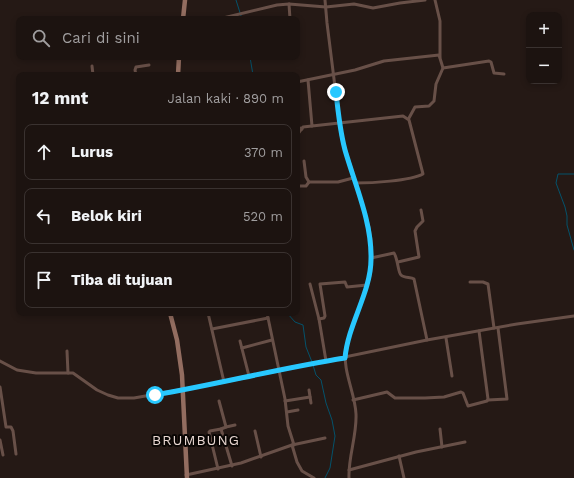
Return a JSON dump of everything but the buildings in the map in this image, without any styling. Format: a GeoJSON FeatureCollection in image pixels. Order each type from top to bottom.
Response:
{"type":"FeatureCollection","features":[{"type":"Feature","properties":{"kind":"street"},"geometry":{"type":"LineString","coordinates":[[183,16],[186,0]]}},
{"type":"Feature","properties":{"kind":"street"},"geometry":{"type":"LineString","coordinates":[[326,0],[333,75],[343,142],[369,227],[371,243],[370,273],[353,323],[346,348],[345,358],[356,419],[354,440],[348,470],[349,478]]}},
{"type":"Feature","properties":{"kind":"street"},"geometry":{"type":"LineString","coordinates":[[231,16],[277,5],[289,4],[326,7],[354,4],[373,8],[425,0]]}},
{"type":"Feature","properties":{"kind":"street"},"geometry":{"type":"LineString","coordinates":[[355,183],[373,183],[423,174],[409,118],[415,107],[429,106],[432,104],[437,80],[443,68],[440,57],[440,21],[435,0]]}},
{"type":"Feature","properties":{"kind":"street"},"geometry":{"type":"LineString","coordinates":[[289,4],[290,16]]}},
{"type":"Feature","properties":{"kind":"street"},"geometry":{"type":"LineString","coordinates":[[300,81],[333,75],[384,61],[437,55],[440,57]]}},
{"type":"Feature","properties":{"kind":"street"},"geometry":{"type":"LineString","coordinates":[[178,72],[179,60]]}},
{"type":"Feature","properties":{"kind":"street"},"geometry":{"type":"LineString","coordinates":[[443,68],[489,60],[494,73],[504,74]]}},
{"type":"Feature","properties":{"kind":"street"},"geometry":{"type":"LineString","coordinates":[[135,72],[136,67],[150,65]]}},
{"type":"Feature","properties":{"kind":"street"},"geometry":{"type":"LineString","coordinates":[[92,66],[93,72]]}},
{"type":"Feature","properties":{"kind":"street"},"geometry":{"type":"LineString","coordinates":[[308,80],[312,126]]}},
{"type":"Feature","properties":{"kind":"street"},"geometry":{"type":"LineString","coordinates":[[300,132],[302,129],[312,126],[404,116],[409,118]]}},
{"type":"Feature","properties":{"kind":"street"},"geometry":{"type":"LineString","coordinates":[[304,161],[306,177],[309,182]]}},
{"type":"Feature","properties":{"kind":"street"},"geometry":{"type":"LineString","coordinates":[[300,186],[306,186],[309,182],[338,182],[354,178]]}},
{"type":"Feature","properties":{"kind":"street"},"geometry":{"type":"LineString","coordinates":[[398,262],[419,258],[415,231],[423,221],[421,210]]}},
{"type":"Feature","properties":{"kind":"street"},"geometry":{"type":"LineString","coordinates":[[371,258],[393,252],[398,262],[401,276],[415,280],[427,340]]}},
{"type":"Feature","properties":{"kind":"street"},"geometry":{"type":"LineString","coordinates":[[318,319],[324,318],[325,316],[320,284],[345,282],[347,287],[367,285]]}},
{"type":"Feature","properties":{"kind":"street"},"geometry":{"type":"LineString","coordinates":[[353,400],[387,392],[395,398],[425,398],[444,397],[461,392],[463,393],[468,406],[488,400],[507,399],[488,284],[484,282],[470,282]]}},
{"type":"Feature","properties":{"kind":"street"},"geometry":{"type":"LineString","coordinates":[[310,284],[326,361]]}},
{"type":"Feature","properties":{"kind":"street"},"geometry":{"type":"LineString","coordinates":[[171,316],[177,340],[182,374],[186,476],[232,466],[293,445],[325,438]]}},
{"type":"Feature","properties":{"kind":"street"},"geometry":{"type":"LineString","coordinates":[[209,316],[224,382]]}},
{"type":"Feature","properties":{"kind":"street"},"geometry":{"type":"LineString","coordinates":[[0,361],[17,370],[36,374],[73,373],[97,390],[118,398],[134,398],[224,382],[427,340],[574,316]]}},
{"type":"Feature","properties":{"kind":"street"},"geometry":{"type":"LineString","coordinates":[[212,329],[268,318],[285,401],[288,426],[297,462],[302,471],[314,478]]}},
{"type":"Feature","properties":{"kind":"street"},"geometry":{"type":"LineString","coordinates":[[479,331],[488,400]]}},
{"type":"Feature","properties":{"kind":"street"},"geometry":{"type":"LineString","coordinates":[[446,338],[452,376]]}},
{"type":"Feature","properties":{"kind":"street"},"geometry":{"type":"LineString","coordinates":[[242,348],[272,340]]}},
{"type":"Feature","properties":{"kind":"street"},"geometry":{"type":"LineString","coordinates":[[240,341],[248,376]]}},
{"type":"Feature","properties":{"kind":"street"},"geometry":{"type":"LineString","coordinates":[[67,351],[68,373]]}},
{"type":"Feature","properties":{"kind":"street"},"geometry":{"type":"LineString","coordinates":[[0,387],[1,407],[6,427],[11,427],[13,431],[16,454]]}},
{"type":"Feature","properties":{"kind":"street"},"geometry":{"type":"LineString","coordinates":[[309,390],[311,403]]}},
{"type":"Feature","properties":{"kind":"street"},"geometry":{"type":"LineString","coordinates":[[285,401],[310,397]]}},
{"type":"Feature","properties":{"kind":"street"},"geometry":{"type":"LineString","coordinates":[[219,401],[226,427]]}},
{"type":"Feature","properties":{"kind":"street"},"geometry":{"type":"LineString","coordinates":[[287,412],[298,410]]}},
{"type":"Feature","properties":{"kind":"street"},"geometry":{"type":"LineString","coordinates":[[218,469],[208,432],[235,425]]}},
{"type":"Feature","properties":{"kind":"street"},"geometry":{"type":"LineString","coordinates":[[221,429],[232,466]]}},
{"type":"Feature","properties":{"kind":"street"},"geometry":{"type":"LineString","coordinates":[[440,429],[442,447]]}},
{"type":"Feature","properties":{"kind":"street"},"geometry":{"type":"LineString","coordinates":[[255,431],[261,457]]}},
{"type":"Feature","properties":{"kind":"street"},"geometry":{"type":"LineString","coordinates":[[0,440],[3,454]]}},
{"type":"Feature","properties":{"kind":"street"},"geometry":{"type":"LineString","coordinates":[[348,470],[399,456],[465,442]]}},
{"type":"Feature","properties":{"kind":"street"},"geometry":{"type":"LineString","coordinates":[[399,456],[404,478]]}},
{"type":"Feature","properties":{"kind":"waterway"},"geometry":{"type":"LineString","coordinates":[[236,0],[241,16]]}},
{"type":"Feature","properties":{"kind":"waterway"},"geometry":{"type":"LineString","coordinates":[[250,60],[252,72]]}},
{"type":"Feature","properties":{"kind":"waterway"},"geometry":{"type":"LineString","coordinates":[[574,174],[558,174],[556,183],[565,207],[567,225],[574,250]]}},
{"type":"Feature","properties":{"kind":"waterway"},"geometry":{"type":"LineString","coordinates":[[290,316],[295,322],[303,325],[306,347],[312,362]]}},
{"type":"Feature","properties":{"kind":"waterway"},"geometry":{"type":"LineString","coordinates":[[313,365],[316,375],[321,380],[335,436],[330,468],[325,478]]}},
{"type":"Feature","properties":{"kind":"district","name":"BRUMBUNG"},"geometry":{"type":"Point","coordinates":[196,440]}},
{"type":"Feature","properties":{"kind":"route"},"geometry":{"type":"LineString","coordinates":[[155,395],[345,358],[346,348],[353,323],[369,278],[371,268],[371,235],[343,142],[336,92]]}}]}
